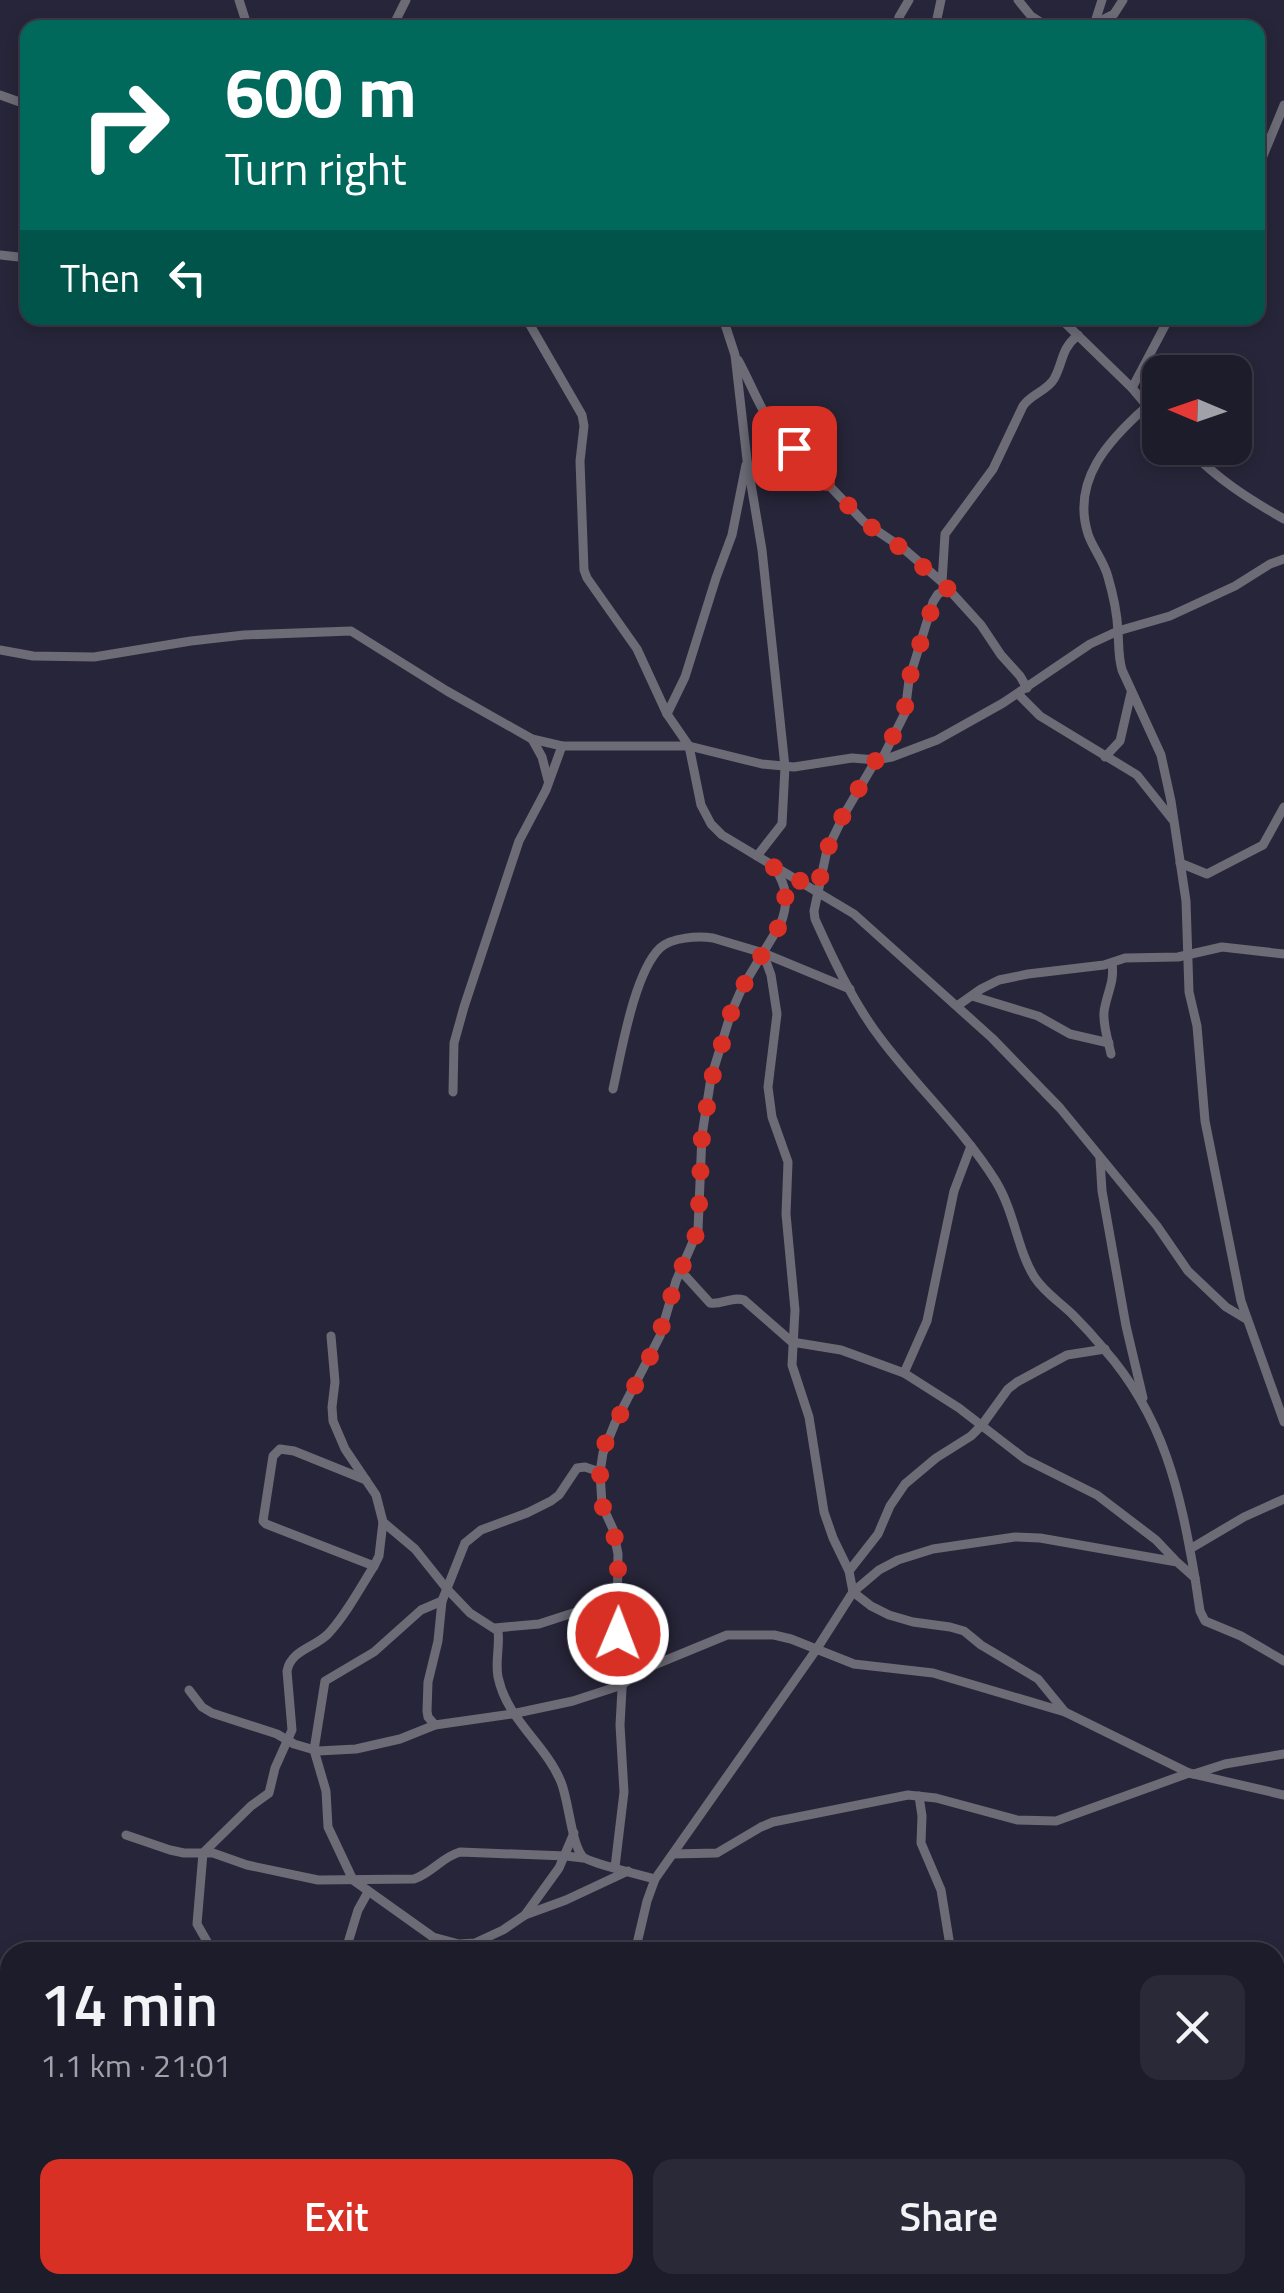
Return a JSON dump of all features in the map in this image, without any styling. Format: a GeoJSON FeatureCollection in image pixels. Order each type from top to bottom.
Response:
{"type":"FeatureCollection","features":[{"type":"Feature","properties":{"kind":"street"},"geometry":{"type":"LineString","coordinates":[[1018,0],[1037,20]]}},
{"type":"Feature","properties":{"kind":"street"},"geometry":{"type":"LineString","coordinates":[[1104,20],[1114,14],[1123,0]]}},
{"type":"Feature","properties":{"kind":"street"},"geometry":{"type":"LineString","coordinates":[[1265,151],[1284,105]]}},
{"type":"Feature","properties":{"kind":"street"},"geometry":{"type":"LineString","coordinates":[[530,325],[582,415],[584,570],[637,649],[667,714],[688,746],[698,795],[711,824],[870,926],[992,1038],[1060,1108],[1157,1226],[1188,1272],[1226,1307],[1246,1319]]}},
{"type":"Feature","properties":{"kind":"street"},"geometry":{"type":"LineString","coordinates":[[726,325],[735,355],[762,550],[785,767],[782,824],[757,856]]}},
{"type":"Feature","properties":{"kind":"street"},"geometry":{"type":"LineString","coordinates":[[1067,325],[1142,402]]}},
{"type":"Feature","properties":{"kind":"street"},"geometry":{"type":"LineString","coordinates":[[1132,388],[1166,325]]}},
{"type":"Feature","properties":{"kind":"street"},"geometry":{"type":"LineString","coordinates":[[1078,335],[1064,350],[1052,382],[1022,406],[993,469],[945,534],[945,586],[934,602],[911,672],[904,713],[844,813],[827,850],[815,919],[850,989],[882,1040],[971,1146],[995,1181],[1009,1207],[1035,1278],[1104,1349],[1125,1374],[1146,1410],[1166,1448],[1204,1621],[1284,1660]]}},
{"type":"Feature","properties":{"kind":"street"},"geometry":{"type":"LineString","coordinates":[[735,355],[778,432],[864,522],[904,550],[971,613],[1020,676],[1022,691],[1040,716],[1137,776],[1172,819]]}},
{"type":"Feature","properties":{"kind":"street"},"geometry":{"type":"LineString","coordinates":[[1142,411],[1101,454],[1085,489],[1087,530],[1108,578],[1118,630],[1118,658],[1160,755],[1186,901],[1190,1001],[1199,1041],[1205,1121],[1246,1319],[1284,1422]]}},
{"type":"Feature","properties":{"kind":"street"},"geometry":{"type":"LineString","coordinates":[[667,714],[685,677],[732,535],[747,460]]}},
{"type":"Feature","properties":{"kind":"street"},"geometry":{"type":"LineString","coordinates":[[1204,465],[1243,496],[1284,518]]}},
{"type":"Feature","properties":{"kind":"street"},"geometry":{"type":"LineString","coordinates":[[0,650],[33,656],[94,657],[244,636],[351,631],[532,739],[562,746],[688,746],[785,767],[852,758],[879,760],[952,734],[1090,644],[1118,630],[1170,616],[1284,560]]}},
{"type":"Feature","properties":{"kind":"street"},"geometry":{"type":"LineString","coordinates":[[1105,757],[1120,742],[1130,693]]}},
{"type":"Feature","properties":{"kind":"street"},"geometry":{"type":"LineString","coordinates":[[532,739],[542,757],[548,783]]}},
{"type":"Feature","properties":{"kind":"street"},"geometry":{"type":"LineString","coordinates":[[453,1092],[454,1043],[464,1007],[519,841],[562,746]]}},
{"type":"Feature","properties":{"kind":"street"},"geometry":{"type":"LineString","coordinates":[[1180,864],[1211,873],[1260,848],[1284,806]]}},
{"type":"Feature","properties":{"kind":"street"},"geometry":{"type":"LineString","coordinates":[[616,1867],[624,1792],[622,1664],[617,1543],[603,1510],[600,1472],[604,1446],[656,1345],[680,1270],[698,1230],[702,1135],[712,1078],[731,1013],[785,912],[784,882],[773,866]]}},
{"type":"Feature","properties":{"kind":"street"},"geometry":{"type":"LineString","coordinates":[[613,1090],[636,993],[661,948],[677,940],[705,937],[763,953],[850,989]]}},
{"type":"Feature","properties":{"kind":"street"},"geometry":{"type":"LineString","coordinates":[[957,1006],[999,980],[1112,964],[1126,958],[1178,957],[1222,947],[1284,954]]}},
{"type":"Feature","properties":{"kind":"street"},"geometry":{"type":"LineString","coordinates":[[763,953],[778,1014],[768,1087],[772,1118],[788,1162],[786,1214],[795,1310],[792,1365],[808,1417],[824,1512],[849,1571],[853,1592],[889,1615],[964,1631],[1038,1679],[1065,1712]]}},
{"type":"Feature","properties":{"kind":"street"},"geometry":{"type":"LineString","coordinates":[[972,996],[1038,1016],[1070,1034],[1110,1048],[1104,1007],[1113,982],[1112,964]]}},
{"type":"Feature","properties":{"kind":"street"},"geometry":{"type":"LineString","coordinates":[[904,1373],[927,1321],[954,1191],[971,1146]]}},
{"type":"Feature","properties":{"kind":"street"},"geometry":{"type":"LineString","coordinates":[[1100,1159],[1102,1192],[1126,1326],[1146,1410]]}},
{"type":"Feature","properties":{"kind":"street"},"geometry":{"type":"LineString","coordinates":[[680,1270],[710,1303],[744,1300],[792,1342],[842,1350],[904,1373],[1025,1459],[1108,1503],[1156,1540],[1194,1578]]}},
{"type":"Feature","properties":{"kind":"street"},"geometry":{"type":"LineString","coordinates":[[208,1942],[197,1921],[204,1853],[267,1795],[292,1724],[288,1663],[330,1632],[378,1556],[383,1522],[376,1495],[345,1449],[333,1421],[331,1336]]}},
{"type":"Feature","properties":{"kind":"street"},"geometry":{"type":"LineString","coordinates":[[849,1571],[878,1534],[905,1484],[982,1425],[1017,1382],[1067,1355],[1104,1349]]}},
{"type":"Feature","properties":{"kind":"street"},"geometry":{"type":"LineString","coordinates":[[368,1481],[294,1450],[280,1449],[274,1456],[263,1517],[266,1524],[374,1566]]}},
{"type":"Feature","properties":{"kind":"street"},"geometry":{"type":"LineString","coordinates":[[435,1725],[428,1717],[427,1698],[442,1601],[468,1539],[550,1501],[577,1468],[600,1472]]}},
{"type":"Feature","properties":{"kind":"street"},"geometry":{"type":"LineString","coordinates":[[1190,1549],[1284,1499]]}},
{"type":"Feature","properties":{"kind":"street"},"geometry":{"type":"LineString","coordinates":[[383,1522],[415,1549],[470,1614],[495,1628],[499,1635],[498,1677],[512,1714],[555,1767],[584,1858]]}},
{"type":"Feature","properties":{"kind":"street"},"geometry":{"type":"LineString","coordinates":[[637,1942],[655,1879],[853,1592],[879,1570],[933,1548],[993,1539],[1040,1538],[1177,1562]]}},
{"type":"Feature","properties":{"kind":"street"},"geometry":{"type":"LineString","coordinates":[[442,1601],[414,1615],[374,1652],[328,1678],[322,1688],[314,1750],[326,1791],[328,1827],[353,1880],[433,1938],[450,1942]]}},
{"type":"Feature","properties":{"kind":"street"},"geometry":{"type":"LineString","coordinates":[[495,1628],[539,1624],[573,1613],[618,1610]]}},
{"type":"Feature","properties":{"kind":"street"},"geometry":{"type":"LineString","coordinates":[[189,1690],[206,1710],[326,1752],[400,1739],[435,1725],[573,1701],[622,1686],[642,1670],[727,1635],[781,1636],[854,1664],[933,1673],[1065,1712],[1192,1774],[1284,1795]]}},
{"type":"Feature","properties":{"kind":"street"},"geometry":{"type":"LineString","coordinates":[[673,1854],[716,1853],[773,1822],[908,1795],[950,1801],[1002,1818],[1040,1822],[1068,1817],[1226,1764],[1284,1754]]}},
{"type":"Feature","properties":{"kind":"street"},"geometry":{"type":"LineString","coordinates":[[919,1796],[921,1844],[941,1890],[949,1942]]}},
{"type":"Feature","properties":{"kind":"street"},"geometry":{"type":"LineString","coordinates":[[525,1915],[566,1856],[574,1834]]}},
{"type":"Feature","properties":{"kind":"street"},"geometry":{"type":"LineString","coordinates":[[126,1835],[170,1850],[218,1854],[247,1865],[318,1880],[414,1880],[460,1852],[584,1858],[655,1879]]}},
{"type":"Feature","properties":{"kind":"street"},"geometry":{"type":"LineString","coordinates":[[476,1942],[525,1915],[631,1872]]}},
{"type":"Feature","properties":{"kind":"street"},"geometry":{"type":"LineString","coordinates":[[631,1872],[647,1902]]}},
{"type":"Feature","properties":{"kind":"street"},"geometry":{"type":"LineString","coordinates":[[348,1942],[368,1892]]}},
{"type":"Feature","properties":{"kind":"route"},"geometry":{"type":"LineString","coordinates":[[618,1634],[617,1543],[602,1505],[600,1472],[604,1446],[660,1336],[676,1281],[698,1230],[702,1135],[712,1078],[735,1003],[785,912],[786,889],[773,866],[817,890],[827,850],[844,813],[876,760],[882,759],[904,713],[911,672],[934,602],[938,594],[948,589],[904,550],[864,522],[794,448]]}}]}
